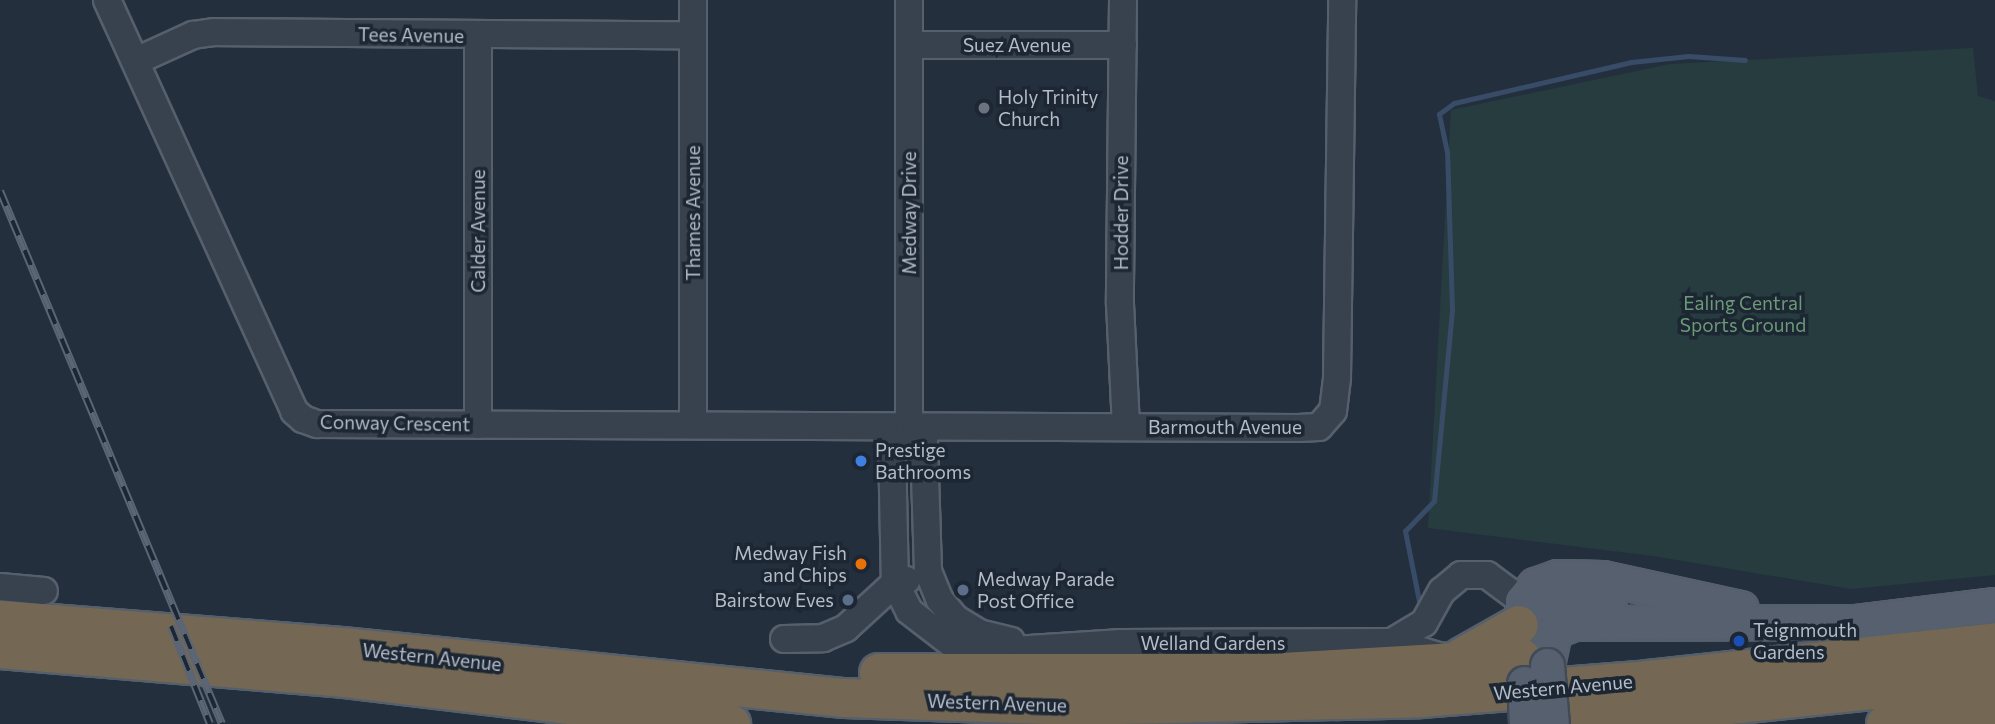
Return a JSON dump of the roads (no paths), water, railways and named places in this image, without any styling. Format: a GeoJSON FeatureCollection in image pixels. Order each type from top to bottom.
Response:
{"type":"FeatureCollection","features":[{"type":"Feature","properties":{"kind":"highway","name":"Western Avenue"},"geometry":{"type":"LineString","coordinates":[[0,620],[342,647],[670,708],[731,724]]}},
{"type":"Feature","properties":{"kind":"highway","name":"Western Avenue"},"geometry":{"type":"LineString","coordinates":[[0,649],[670,708],[844,698],[1076,706],[1233,706],[1421,698],[1648,680],[1995,642]]}},
{"type":"Feature","properties":{"kind":"highway"},"geometry":{"type":"LineString","coordinates":[[670,708],[737,670],[1183,674],[1457,659],[1530,645]]}},
{"type":"Feature","properties":{"kind":"highway","name":"Western Avenue"},"geometry":{"type":"LineString","coordinates":[[1550,724],[1995,677]]}},
{"type":"Feature","properties":{"kind":"highway"},"geometry":{"type":"LineString","coordinates":[[1886,724],[1995,711]]}},
{"type":"Feature","properties":{"kind":"main road"},"geometry":{"type":"LineString","coordinates":[[1526,724],[1530,645],[1543,581],[1578,576],[1808,621]]}},
{"type":"Feature","properties":{"kind":"main road"},"geometry":{"type":"LineString","coordinates":[[1530,645],[1610,601],[1733,621]]}},
{"type":"Feature","properties":{"kind":"main road"},"geometry":{"type":"LineString","coordinates":[[1530,645],[1574,623],[1856,622],[1995,605]]}},
{"type":"Feature","properties":{"kind":"main road"},"geometry":{"type":"LineString","coordinates":[[1530,645],[1550,724]]}},
{"type":"Feature","properties":{"kind":"street","name":"Conway Crescent"},"geometry":{"type":"LineString","coordinates":[[107,0],[294,411],[317,424],[909,426]]}},
{"type":"Feature","properties":{"kind":"street","name":"Thames Avenue"},"geometry":{"type":"LineString","coordinates":[[693,0],[694,425]]}},
{"type":"Feature","properties":{"kind":"street","name":"Medway Drive"},"geometry":{"type":"LineString","coordinates":[[909,0],[909,426]]}},
{"type":"Feature","properties":{"kind":"street","name":"Hodder Drive"},"geometry":{"type":"LineString","coordinates":[[1124,0],[1120,304],[1126,426]]}},
{"type":"Feature","properties":{"kind":"street","name":"Barmouth Avenue"},"geometry":{"type":"LineString","coordinates":[[909,426],[1319,428],[1333,411],[1344,137],[1342,0]]}},
{"type":"Feature","properties":{"kind":"street","name":"Tees Avenue"},"geometry":{"type":"LineString","coordinates":[[136,61],[193,34],[215,32],[478,37],[693,35]]}},
{"type":"Feature","properties":{"kind":"street","name":"Calder Avenue"},"geometry":{"type":"LineString","coordinates":[[478,37],[478,425]]}},
{"type":"Feature","properties":{"kind":"street","name":"Suez Avenue"},"geometry":{"type":"LineString","coordinates":[[910,45],[1123,45]]}},
{"type":"Feature","properties":{"kind":"street"},"geometry":{"type":"LineString","coordinates":[[909,426],[920,434],[924,443],[929,578],[940,600],[956,619],[979,633],[1034,646],[983,652],[956,647],[909,611],[895,583],[892,444],[909,426]]}},
{"type":"Feature","properties":{"kind":"street"},"geometry":{"type":"LineString","coordinates":[[1392,642],[1424,622],[1442,591],[1461,575],[1488,575],[1530,645]]}},
{"type":"Feature","properties":{"kind":"street"},"geometry":{"type":"LineString","coordinates":[[785,639],[823,638],[862,619],[895,583],[929,578]]}},
{"type":"Feature","properties":{"kind":"street"},"geometry":{"type":"LineString","coordinates":[[0,587],[44,591]]}},
{"type":"Feature","properties":{"kind":"street","name":"Welland Gardens"},"geometry":{"type":"LineString","coordinates":[[1034,646],[1392,642],[1457,659]]}},
{"type":"Feature","properties":{"kind":"waterway"},"geometry":{"type":"LineString","coordinates":[[1421,611],[1405,531],[1434,501],[1452,309],[1447,152],[1439,114],[1454,103],[1631,62],[1689,56],[1745,60]]}},
{"type":"Feature","properties":{"kind":"railway"},"geometry":{"type":"LineString","coordinates":[[0,191],[222,724]]}},
{"type":"Feature","properties":{"kind":"railway"},"geometry":{"type":"LineString","coordinates":[[171,626],[210,724]]}},
{"type":"Feature","properties":{"kind":"place","name":"Holy Trinity Church"},"geometry":{"type":"Point","coordinates":[984,108]}},
{"type":"Feature","properties":{"kind":"place","name":"Prestige Bathrooms"},"geometry":{"type":"Point","coordinates":[861,461]}},
{"type":"Feature","properties":{"kind":"place","name":"Medway Fish and Chips"},"geometry":{"type":"Point","coordinates":[861,564]}},
{"type":"Feature","properties":{"kind":"place","name":"Medway Parade Post Office"},"geometry":{"type":"Point","coordinates":[963,590]}},
{"type":"Feature","properties":{"kind":"place","name":"Bairstow Eves"},"geometry":{"type":"Point","coordinates":[848,600]}},
{"type":"Feature","properties":{"kind":"place","name":"Teignmouth Gardens"},"geometry":{"type":"Point","coordinates":[1739,641]}},
{"type":"Feature","properties":{"kind":"park label","name":"Ealing Central Sports Ground"},"geometry":{"type":"Point","coordinates":[1743,314]}}]}
